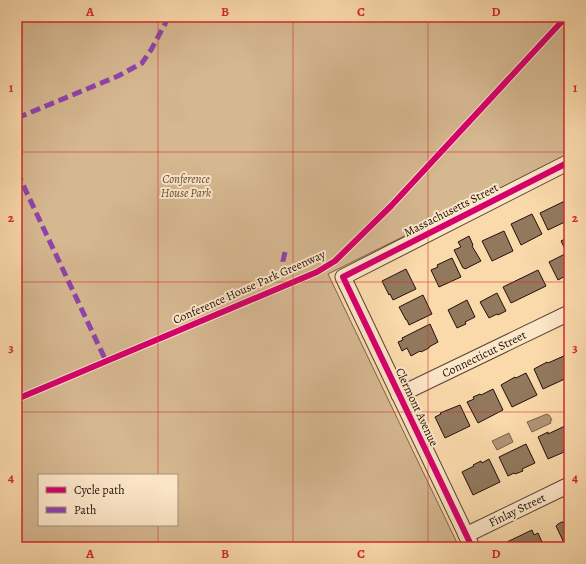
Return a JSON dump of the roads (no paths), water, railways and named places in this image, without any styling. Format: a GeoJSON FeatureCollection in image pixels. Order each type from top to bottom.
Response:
{"type":"FeatureCollection","features":[{"type":"Feature","properties":{"kind":"street","name":"Massachusetts Street"},"geometry":{"type":"LineString","coordinates":[[343,277],[569,162]]}},
{"type":"Feature","properties":{"kind":"street","name":"Clermont Avenue"},"geometry":{"type":"LineString","coordinates":[[343,277],[469,541]]}},
{"type":"Feature","properties":{"kind":"street","name":"Connecticut Street"},"geometry":{"type":"LineString","coordinates":[[399,395],[569,313]]}},
{"type":"Feature","properties":{"kind":"street","name":"Finlay Street"},"geometry":{"type":"LineString","coordinates":[[469,541],[569,485]]}},
{"type":"Feature","properties":{"kind":"park label","name":"Conference House Park"},"geometry":{"type":"Point","coordinates":[186,186]}}]}
